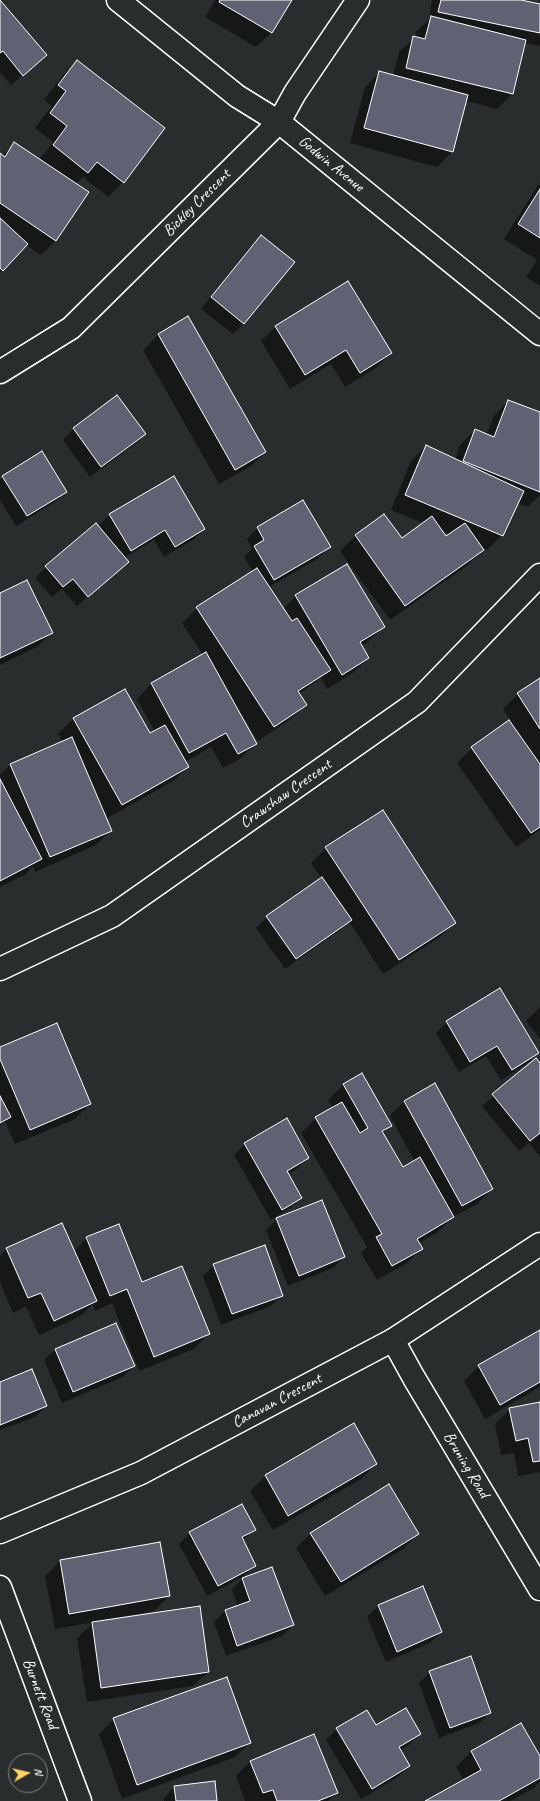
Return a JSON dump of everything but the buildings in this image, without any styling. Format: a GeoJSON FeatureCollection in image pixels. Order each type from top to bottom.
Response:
{"type":"FeatureCollection","features":[{"type":"Feature","properties":{"kind":"street","name":"Godwin Avenue"},"geometry":{"type":"LineString","coordinates":[[118,0],[237,96],[279,122],[540,334]]}},
{"type":"Feature","properties":{"kind":"street","name":"Bickley Crescent"},"geometry":{"type":"LineString","coordinates":[[0,372],[71,328],[279,122],[295,92],[358,0]]}},
{"type":"Feature","properties":{"kind":"street","name":"Crawshaw Crescent"},"geometry":{"type":"LineString","coordinates":[[0,969],[112,916],[417,702],[540,575]]}},
{"type":"Feature","properties":{"kind":"street","name":"Canavan Crescent"},"geometry":{"type":"LineString","coordinates":[[0,1532],[142,1473],[393,1340],[540,1244]]}},
{"type":"Feature","properties":{"kind":"street","name":"Bruning Road"},"geometry":{"type":"LineString","coordinates":[[393,1340],[414,1378],[540,1589]]}},
{"type":"Feature","properties":{"kind":"street","name":"Burnett Road"},"geometry":{"type":"LineString","coordinates":[[0,1587],[80,1801]]}}]}
